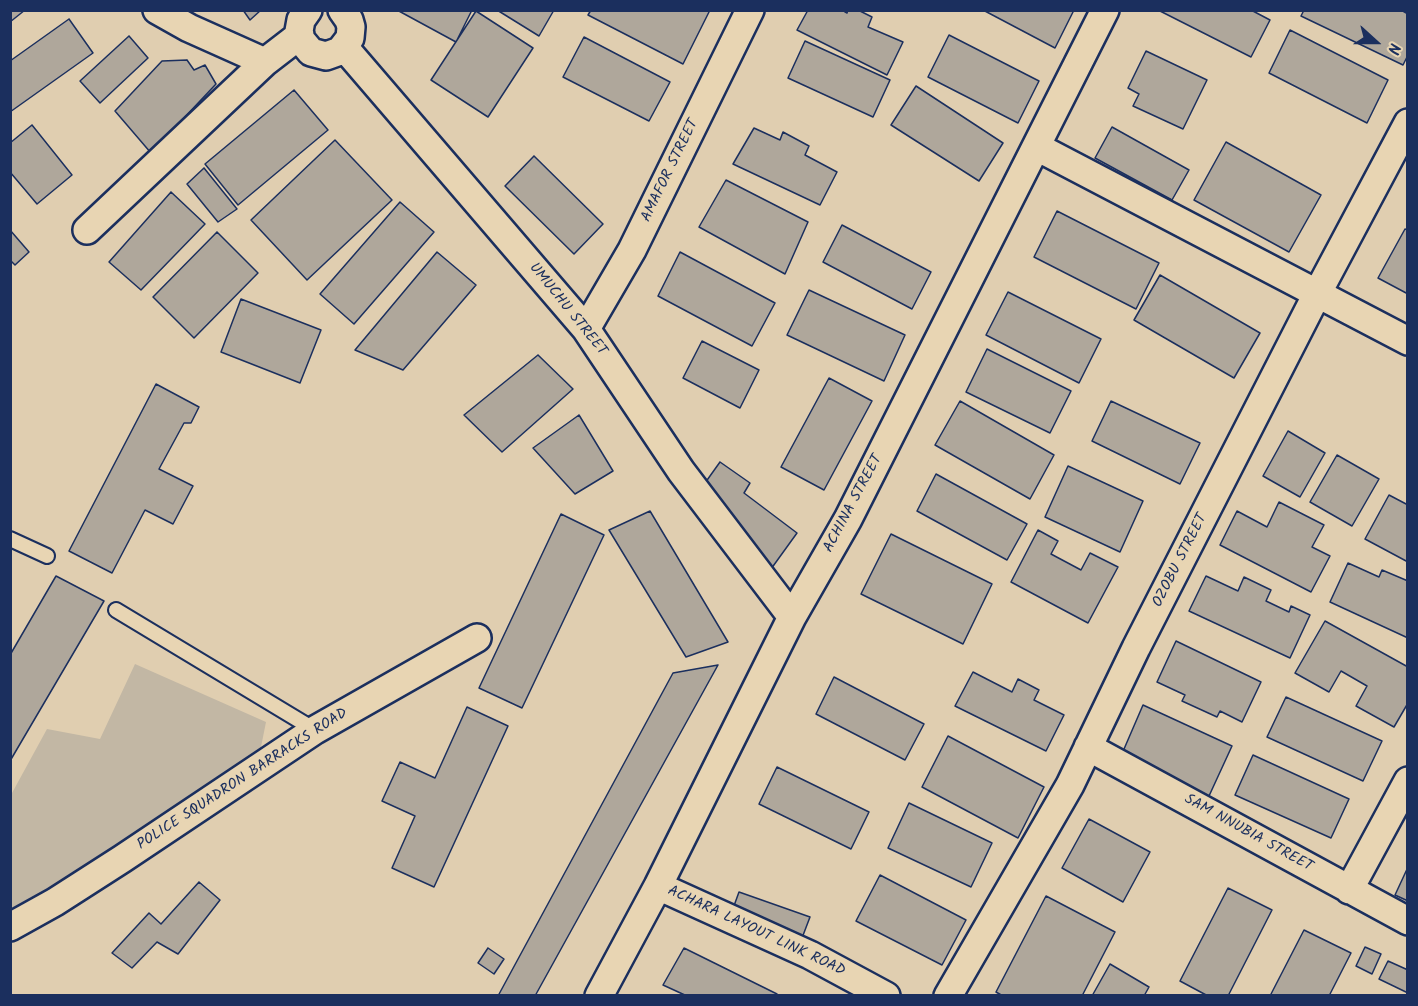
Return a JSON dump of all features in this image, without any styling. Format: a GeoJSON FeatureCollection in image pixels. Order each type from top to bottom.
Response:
{"type":"FeatureCollection","features":[{"type":"Feature","properties":{"kind":"street"},"geometry":{"type":"LineString","coordinates":[[157,10],[265,62]]}},
{"type":"Feature","properties":{"kind":"street"},"geometry":{"type":"LineString","coordinates":[[304,23],[307,49],[321,56],[331,55],[344,47],[350,38],[351,27],[348,17],[342,10]]}},
{"type":"Feature","properties":{"kind":"street","name":"AMAFOR STREET"},"geometry":{"type":"LineString","coordinates":[[586,329],[632,250],[750,10]]}},
{"type":"Feature","properties":{"kind":"street","name":"ACHINA STREET"},"geometry":{"type":"LineString","coordinates":[[599,996],[658,886],[792,617],[848,519],[1105,10]]}},
{"type":"Feature","properties":{"kind":"street"},"geometry":{"type":"LineString","coordinates":[[87,230],[304,23]]}},
{"type":"Feature","properties":{"kind":"street","name":"UMUCHU STREET"},"geometry":{"type":"LineString","coordinates":[[344,47],[586,329],[681,471],[792,617]]}},
{"type":"Feature","properties":{"kind":"street","name":"OZOBU STREET"},"geometry":{"type":"LineString","coordinates":[[948,996],[1070,785],[1136,648],[1407,123]]}},
{"type":"Feature","properties":{"kind":"street"},"geometry":{"type":"LineString","coordinates":[[1037,147],[1407,341]]}},
{"type":"Feature","properties":{"kind":"street","name":"POLICE SQUADRON BARRACKS ROAD"},"geometry":{"type":"LineString","coordinates":[[10,927],[55,902],[122,859],[315,730],[477,638]]}},
{"type":"Feature","properties":{"kind":"street","name":"SAM NNUBIA STREET"},"geometry":{"type":"LineString","coordinates":[[1088,747],[1407,921]]}},
{"type":"Feature","properties":{"kind":"street"},"geometry":{"type":"LineString","coordinates":[[1349,890],[1407,781]]}},
{"type":"Feature","properties":{"kind":"street","name":"ACHARA LAYOUT LINK ROAD"},"geometry":{"type":"LineString","coordinates":[[658,886],[810,955],[886,996]]}},
{"type":"Feature","properties":{"kind":"lane"},"geometry":{"type":"LineString","coordinates":[[10,539],[47,556]]}},
{"type":"Feature","properties":{"kind":"lane"},"geometry":{"type":"LineString","coordinates":[[116,610],[315,730]]}},
{"type":"Feature","properties":{"kind":"shaded area"},"geometry":{"type":"Polygon","coordinates":[[[135,664],[266,722],[259,757],[11,920],[11,793],[47,729],[100,739],[135,664]]]}},
{"type":"Feature","properties":{"kind":"building"},"geometry":{"type":"Polygon","coordinates":[[[10,10],[25,10],[10,22],[10,10]]]}},
{"type":"Feature","properties":{"kind":"building"},"geometry":{"type":"Polygon","coordinates":[[[243,10],[261,10],[250,20],[243,10]]]}},
{"type":"Feature","properties":{"kind":"building"},"geometry":{"type":"Polygon","coordinates":[[[397,10],[472,10],[456,42],[397,10]]]}},
{"type":"Feature","properties":{"kind":"building"},"geometry":{"type":"Polygon","coordinates":[[[497,10],[554,10],[539,36],[497,10]]]}},
{"type":"Feature","properties":{"kind":"building"},"geometry":{"type":"Polygon","coordinates":[[[591,10],[710,10],[683,64],[588,15],[591,10]]]}},
{"type":"Feature","properties":{"kind":"building"},"geometry":{"type":"Polygon","coordinates":[[[808,10],[842,10],[847,13],[848,10],[858,10],[872,17],[868,27],[903,42],[887,75],[797,30],[808,10]]]}},
{"type":"Feature","properties":{"kind":"building"},"geometry":{"type":"Polygon","coordinates":[[[983,10],[1074,10],[1055,48],[983,10]]]}},
{"type":"Feature","properties":{"kind":"building"},"geometry":{"type":"Polygon","coordinates":[[[1251,10],[1270,20],[1251,57],[1160,11],[1251,10]]]}},
{"type":"Feature","properties":{"kind":"building"},"geometry":{"type":"Polygon","coordinates":[[[1304,10],[1401,10],[1408,14],[1408,55],[1403,65],[1301,16],[1304,10]]]}},
{"type":"Feature","properties":{"kind":"building"},"geometry":{"type":"Polygon","coordinates":[[[476,11],[533,48],[488,117],[431,80],[476,11]]]}},
{"type":"Feature","properties":{"kind":"building"},"geometry":{"type":"Polygon","coordinates":[[[69,19],[93,53],[10,112],[10,61],[69,19]]]}},
{"type":"Feature","properties":{"kind":"building"},"geometry":{"type":"Polygon","coordinates":[[[1290,30],[1388,80],[1367,123],[1269,73],[1290,30]]]}},
{"type":"Feature","properties":{"kind":"building"},"geometry":{"type":"Polygon","coordinates":[[[949,35],[1039,81],[1018,123],[928,77],[949,35]]]}},
{"type":"Feature","properties":{"kind":"building"},"geometry":{"type":"Polygon","coordinates":[[[129,36],[148,58],[100,103],[80,81],[129,36]]]}},
{"type":"Feature","properties":{"kind":"building"},"geometry":{"type":"Polygon","coordinates":[[[584,37],[670,82],[649,121],[563,77],[584,37]]]}},
{"type":"Feature","properties":{"kind":"building"},"geometry":{"type":"Polygon","coordinates":[[[805,41],[890,80],[873,117],[788,78],[805,41]]]}},
{"type":"Feature","properties":{"kind":"building"},"geometry":{"type":"Polygon","coordinates":[[[1146,51],[1207,80],[1183,129],[1133,106],[1139,94],[1128,88],[1146,51]]]}},
{"type":"Feature","properties":{"kind":"building"},"geometry":{"type":"Polygon","coordinates":[[[187,60],[194,70],[205,65],[216,84],[151,153],[115,111],[162,61],[187,60]]]}},
{"type":"Feature","properties":{"kind":"building"},"geometry":{"type":"Polygon","coordinates":[[[916,86],[1003,143],[979,181],[891,125],[916,86]]]}},
{"type":"Feature","properties":{"kind":"building"},"geometry":{"type":"Polygon","coordinates":[[[294,90],[328,130],[238,205],[205,164],[294,90]]]}},
{"type":"Feature","properties":{"kind":"building"},"geometry":{"type":"Polygon","coordinates":[[[32,125],[72,175],[37,204],[10,172],[10,143],[32,125]]]}},
{"type":"Feature","properties":{"kind":"building"},"geometry":{"type":"Polygon","coordinates":[[[1112,127],[1189,170],[1172,200],[1095,158],[1112,127]]]}},
{"type":"Feature","properties":{"kind":"building"},"geometry":{"type":"Polygon","coordinates":[[[754,128],[780,140],[783,132],[809,146],[805,155],[837,172],[820,205],[733,164],[754,128]]]}},
{"type":"Feature","properties":{"kind":"building"},"geometry":{"type":"Polygon","coordinates":[[[335,140],[392,200],[307,280],[251,220],[335,140]]]}},
{"type":"Feature","properties":{"kind":"building"},"geometry":{"type":"Polygon","coordinates":[[[1226,142],[1321,195],[1289,252],[1194,200],[1226,142]]]}},
{"type":"Feature","properties":{"kind":"building"},"geometry":{"type":"Polygon","coordinates":[[[534,156],[603,224],[574,254],[505,186],[534,156]]]}},
{"type":"Feature","properties":{"kind":"building"},"geometry":{"type":"Polygon","coordinates":[[[204,168],[237,209],[218,222],[187,184],[204,168]]]}},
{"type":"Feature","properties":{"kind":"building"},"geometry":{"type":"Polygon","coordinates":[[[726,180],[808,222],[785,274],[699,227],[726,180]]]}},
{"type":"Feature","properties":{"kind":"building"},"geometry":{"type":"Polygon","coordinates":[[[171,192],[205,224],[141,290],[109,262],[171,192]]]}},
{"type":"Feature","properties":{"kind":"building"},"geometry":{"type":"Polygon","coordinates":[[[400,202],[434,232],[354,324],[320,294],[400,202]]]}},
{"type":"Feature","properties":{"kind":"building"},"geometry":{"type":"Polygon","coordinates":[[[1057,211],[1159,263],[1136,309],[1034,257],[1057,211]]]}},
{"type":"Feature","properties":{"kind":"building"},"geometry":{"type":"Polygon","coordinates":[[[842,225],[931,272],[912,309],[823,262],[842,225]]]}},
{"type":"Feature","properties":{"kind":"building"},"geometry":{"type":"Polygon","coordinates":[[[1405,229],[1408,230],[1408,294],[1378,278],[1405,229]]]}},
{"type":"Feature","properties":{"kind":"building"},"geometry":{"type":"Polygon","coordinates":[[[10,230],[29,252],[15,265],[10,260],[10,230]]]}},
{"type":"Feature","properties":{"kind":"building"},"geometry":{"type":"Polygon","coordinates":[[[217,232],[258,273],[194,338],[153,297],[217,232]]]}},
{"type":"Feature","properties":{"kind":"building"},"geometry":{"type":"Polygon","coordinates":[[[437,252],[476,285],[403,370],[355,350],[437,252]]]}},
{"type":"Feature","properties":{"kind":"building"},"geometry":{"type":"Polygon","coordinates":[[[680,252],[775,303],[752,346],[658,296],[680,252]]]}},
{"type":"Feature","properties":{"kind":"building"},"geometry":{"type":"Polygon","coordinates":[[[1160,275],[1260,333],[1234,378],[1134,320],[1160,275]]]}},
{"type":"Feature","properties":{"kind":"building"},"geometry":{"type":"Polygon","coordinates":[[[809,290],[905,335],[884,381],[787,335],[809,290]]]}},
{"type":"Feature","properties":{"kind":"building"},"geometry":{"type":"Polygon","coordinates":[[[1008,292],[1101,339],[1079,383],[986,335],[1008,292]]]}},
{"type":"Feature","properties":{"kind":"building"},"geometry":{"type":"Polygon","coordinates":[[[241,299],[321,330],[300,383],[221,352],[241,299]]]}},
{"type":"Feature","properties":{"kind":"building"},"geometry":{"type":"Polygon","coordinates":[[[702,341],[759,370],[740,408],[683,378],[702,341]]]}},
{"type":"Feature","properties":{"kind":"building"},"geometry":{"type":"Polygon","coordinates":[[[987,349],[1071,391],[1050,433],[966,392],[987,349]]]}},
{"type":"Feature","properties":{"kind":"building"},"geometry":{"type":"Polygon","coordinates":[[[538,355],[573,389],[502,452],[464,415],[538,355]]]}},
{"type":"Feature","properties":{"kind":"building"},"geometry":{"type":"Polygon","coordinates":[[[829,378],[872,401],[824,490],[781,467],[829,378]]]}},
{"type":"Feature","properties":{"kind":"building"},"geometry":{"type":"Polygon","coordinates":[[[156,384],[199,407],[191,423],[184,423],[159,469],[193,486],[173,524],[145,510],[112,573],[69,551],[156,384]]]}},
{"type":"Feature","properties":{"kind":"building"},"geometry":{"type":"Polygon","coordinates":[[[960,401],[1054,455],[1030,499],[935,445],[960,401]]]}},
{"type":"Feature","properties":{"kind":"building"},"geometry":{"type":"Polygon","coordinates":[[[1111,401],[1200,443],[1180,484],[1092,441],[1111,401]]]}},
{"type":"Feature","properties":{"kind":"building"},"geometry":{"type":"Polygon","coordinates":[[[579,415],[613,471],[575,494],[533,448],[579,415]]]}},
{"type":"Feature","properties":{"kind":"building"},"geometry":{"type":"Polygon","coordinates":[[[1288,431],[1325,453],[1300,497],[1263,476],[1288,431]]]}},
{"type":"Feature","properties":{"kind":"building"},"geometry":{"type":"Polygon","coordinates":[[[1337,455],[1379,479],[1352,526],[1310,502],[1337,455]]]}},
{"type":"Feature","properties":{"kind":"building"},"geometry":{"type":"Polygon","coordinates":[[[720,462],[750,483],[744,493],[797,533],[771,569],[700,490],[720,462]]]}},
{"type":"Feature","properties":{"kind":"building"},"geometry":{"type":"Polygon","coordinates":[[[1068,466],[1143,501],[1120,552],[1045,517],[1068,466]]]}},
{"type":"Feature","properties":{"kind":"building"},"geometry":{"type":"Polygon","coordinates":[[[936,474],[1027,524],[1007,560],[917,511],[936,474]]]}},
{"type":"Feature","properties":{"kind":"building"},"geometry":{"type":"Polygon","coordinates":[[[1389,495],[1408,505],[1408,562],[1365,539],[1389,495]]]}},
{"type":"Feature","properties":{"kind":"building"},"geometry":{"type":"Polygon","coordinates":[[[1279,502],[1324,525],[1312,547],[1330,556],[1311,592],[1220,545],[1237,511],[1267,527],[1279,502]]]}},
{"type":"Feature","properties":{"kind":"building"},"geometry":{"type":"Polygon","coordinates":[[[650,511],[728,642],[686,657],[609,530],[650,511]]]}},
{"type":"Feature","properties":{"kind":"building"},"geometry":{"type":"Polygon","coordinates":[[[561,514],[604,535],[522,708],[479,688],[561,514]]]}},
{"type":"Feature","properties":{"kind":"building"},"geometry":{"type":"Polygon","coordinates":[[[1038,530],[1058,541],[1051,554],[1081,570],[1090,553],[1118,567],[1088,623],[1011,582],[1038,530]]]}},
{"type":"Feature","properties":{"kind":"building"},"geometry":{"type":"Polygon","coordinates":[[[891,534],[992,584],[963,644],[861,594],[891,534]]]}},
{"type":"Feature","properties":{"kind":"building"},"geometry":{"type":"Polygon","coordinates":[[[1348,563],[1379,577],[1382,570],[1408,581],[1408,638],[1330,602],[1348,563]]]}},
{"type":"Feature","properties":{"kind":"building"},"geometry":{"type":"Polygon","coordinates":[[[56,576],[104,601],[10,761],[10,655],[56,576]]]}},
{"type":"Feature","properties":{"kind":"building"},"geometry":{"type":"Polygon","coordinates":[[[1206,576],[1238,591],[1244,577],[1271,590],[1266,601],[1289,612],[1291,606],[1310,615],[1290,658],[1189,611],[1206,576]]]}},
{"type":"Feature","properties":{"kind":"building"},"geometry":{"type":"Polygon","coordinates":[[[1325,621],[1408,667],[1408,703],[1394,727],[1356,706],[1367,686],[1341,671],[1329,692],[1295,673],[1325,621]]]}},
{"type":"Feature","properties":{"kind":"building"},"geometry":{"type":"Polygon","coordinates":[[[1176,641],[1261,682],[1242,722],[1220,711],[1217,717],[1182,701],[1185,695],[1157,682],[1176,641]]]}},
{"type":"Feature","properties":{"kind":"building"},"geometry":{"type":"Polygon","coordinates":[[[718,665],[535,996],[498,996],[673,673],[718,665]]]}},
{"type":"Feature","properties":{"kind":"building"},"geometry":{"type":"Polygon","coordinates":[[[973,672],[1012,692],[1018,679],[1039,690],[1034,700],[1064,715],[1046,751],[955,706],[973,672]]]}},
{"type":"Feature","properties":{"kind":"building"},"geometry":{"type":"Polygon","coordinates":[[[834,677],[924,724],[905,760],[816,714],[834,677]]]}},
{"type":"Feature","properties":{"kind":"building"},"geometry":{"type":"Polygon","coordinates":[[[1286,697],[1382,741],[1363,781],[1267,737],[1286,697]]]}},
{"type":"Feature","properties":{"kind":"building"},"geometry":{"type":"Polygon","coordinates":[[[1143,705],[1232,746],[1209,796],[1121,756],[1143,705]]]}},
{"type":"Feature","properties":{"kind":"building"},"geometry":{"type":"Polygon","coordinates":[[[467,707],[508,726],[434,887],[392,868],[415,816],[382,801],[400,762],[435,778],[467,707]]]}},
{"type":"Feature","properties":{"kind":"building"},"geometry":{"type":"Polygon","coordinates":[[[948,736],[1044,787],[1018,838],[922,787],[948,736]]]}},
{"type":"Feature","properties":{"kind":"building"},"geometry":{"type":"Polygon","coordinates":[[[1253,755],[1349,799],[1331,838],[1235,795],[1253,755]]]}},
{"type":"Feature","properties":{"kind":"building"},"geometry":{"type":"Polygon","coordinates":[[[777,767],[869,812],[851,849],[759,804],[777,767]]]}},
{"type":"Feature","properties":{"kind":"building"},"geometry":{"type":"Polygon","coordinates":[[[909,803],[992,843],[971,887],[888,848],[909,803]]]}},
{"type":"Feature","properties":{"kind":"building"},"geometry":{"type":"Polygon","coordinates":[[[1089,819],[1150,852],[1123,902],[1062,868],[1089,819]]]}},
{"type":"Feature","properties":{"kind":"building"},"geometry":{"type":"Polygon","coordinates":[[[1408,867],[1408,901],[1395,895],[1408,867]]]}},
{"type":"Feature","properties":{"kind":"building"},"geometry":{"type":"Polygon","coordinates":[[[880,875],[966,920],[942,965],[856,921],[880,875]]]}},
{"type":"Feature","properties":{"kind":"building"},"geometry":{"type":"Polygon","coordinates":[[[199,882],[220,900],[178,954],[157,942],[132,968],[112,953],[149,913],[161,924],[199,882]]]}},
{"type":"Feature","properties":{"kind":"building"},"geometry":{"type":"Polygon","coordinates":[[[1228,888],[1272,910],[1228,996],[1208,996],[1180,981],[1228,888]]]}},
{"type":"Feature","properties":{"kind":"building"},"geometry":{"type":"Polygon","coordinates":[[[739,892],[810,917],[802,938],[731,914],[739,892]]]}},
{"type":"Feature","properties":{"kind":"building"},"geometry":{"type":"Polygon","coordinates":[[[1046,896],[1115,932],[1082,996],[1003,996],[996,992],[1046,896]]]}},
{"type":"Feature","properties":{"kind":"building"},"geometry":{"type":"Polygon","coordinates":[[[1304,930],[1351,953],[1329,996],[1270,996],[1304,930]]]}},
{"type":"Feature","properties":{"kind":"building"},"geometry":{"type":"Polygon","coordinates":[[[1365,947],[1381,954],[1372,974],[1356,966],[1365,947]]]}},
{"type":"Feature","properties":{"kind":"building"},"geometry":{"type":"Polygon","coordinates":[[[488,948],[504,959],[494,974],[478,963],[488,948]]]}},
{"type":"Feature","properties":{"kind":"building"},"geometry":{"type":"Polygon","coordinates":[[[684,948],[777,994],[776,996],[687,996],[663,985],[684,948]]]}},
{"type":"Feature","properties":{"kind":"building"},"geometry":{"type":"Polygon","coordinates":[[[1388,961],[1408,970],[1408,993],[1379,979],[1388,961]]]}},
{"type":"Feature","properties":{"kind":"building"},"geometry":{"type":"Polygon","coordinates":[[[1110,964],[1149,987],[1144,996],[1092,996],[1110,964]]]}}]}
